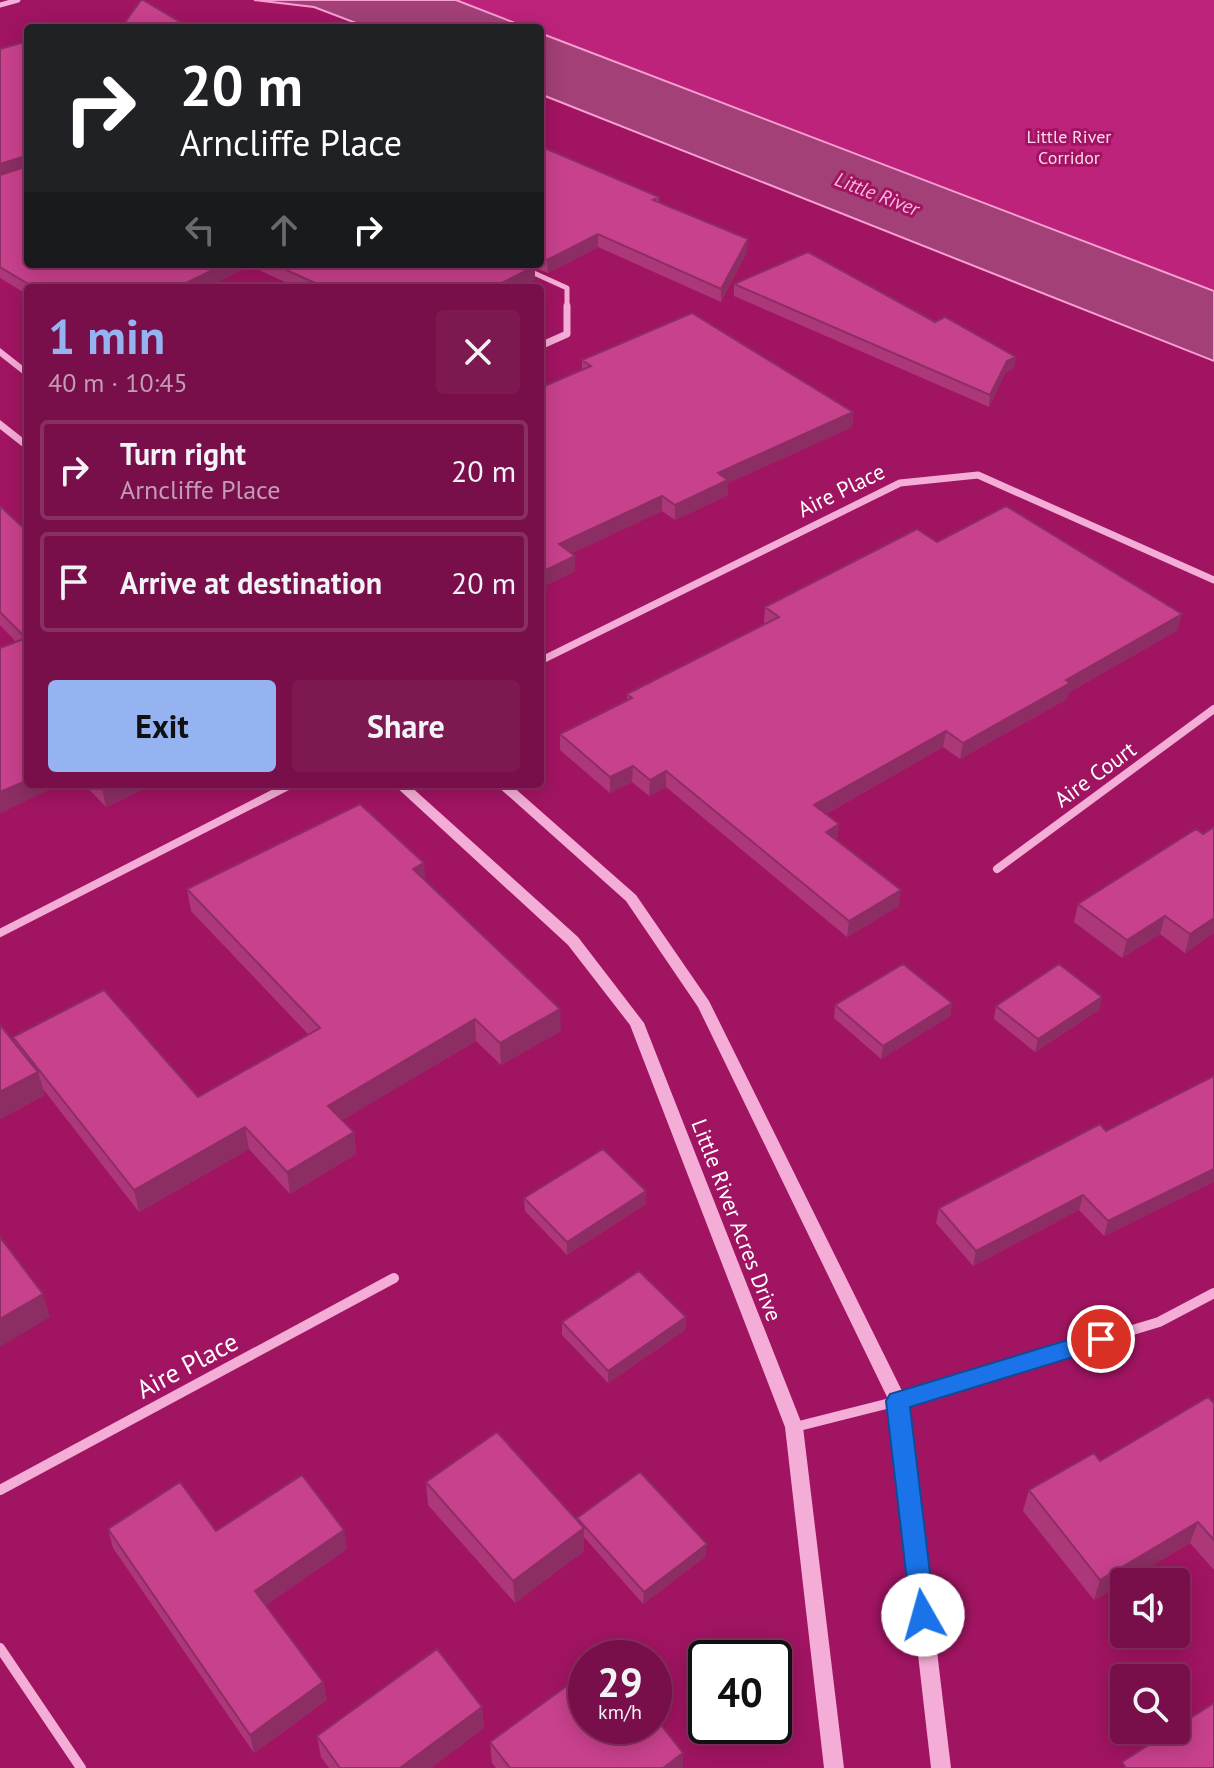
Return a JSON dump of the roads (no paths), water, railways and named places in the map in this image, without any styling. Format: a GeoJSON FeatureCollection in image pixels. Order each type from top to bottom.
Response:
{"type":"FeatureCollection","features":[{"type":"Feature","properties":{"kind":"street"},"geometry":{"type":"LineString","coordinates":[[0,5],[18,0]]}},
{"type":"Feature","properties":{"kind":"street"},"geometry":{"type":"LineString","coordinates":[[523,268],[567,288],[567,334],[544,344]]}},
{"type":"Feature","properties":{"kind":"street"},"geometry":{"type":"LineString","coordinates":[[0,351],[24,372]]}},
{"type":"Feature","properties":{"kind":"street"},"geometry":{"type":"LineString","coordinates":[[0,423],[24,444]]}},
{"type":"Feature","properties":{"kind":"street","name":"Aire Place"},"geometry":{"type":"LineString","coordinates":[[544,659],[900,483],[978,475],[1214,580]]}},
{"type":"Feature","properties":{"kind":"street","name":"Aire Court"},"geometry":{"type":"LineString","coordinates":[[997,869],[1214,709]]}},
{"type":"Feature","properties":{"kind":"street"},"geometry":{"type":"LineString","coordinates":[[0,933],[284,788]]}},
{"type":"Feature","properties":{"kind":"street","name":"Little River Acres Drive"},"geometry":{"type":"LineString","coordinates":[[404,788],[573,941],[637,1023],[794,1427],[834,1768]]}},
{"type":"Feature","properties":{"kind":"street"},"geometry":{"type":"LineString","coordinates":[[507,788],[631,898],[704,1005],[898,1401],[941,1768]]}},
{"type":"Feature","properties":{"kind":"street","name":"Aire Place"},"geometry":{"type":"LineString","coordinates":[[0,1490],[394,1278]]}},
{"type":"Feature","properties":{"kind":"street"},"geometry":{"type":"LineString","coordinates":[[794,1427],[898,1401],[1159,1322],[1214,1293]]}},
{"type":"Feature","properties":{"kind":"street"},"geometry":{"type":"LineString","coordinates":[[0,1648],[81,1768]]}},
{"type":"Feature","properties":{"kind":"water"},"geometry":{"type":"Polygon","coordinates":[[[254,0],[456,0],[518,24],[359,24],[314,7],[254,0]]]}},
{"type":"Feature","properties":{"kind":"water","name":"Little River"},"geometry":{"type":"Polygon","coordinates":[[[544,35],[1214,291],[1214,361],[544,96],[544,35]]]}},
{"type":"Feature","properties":{"kind":"park label","name":"Little River Corridor"},"geometry":{"type":"Point","coordinates":[1069,146]}}]}
